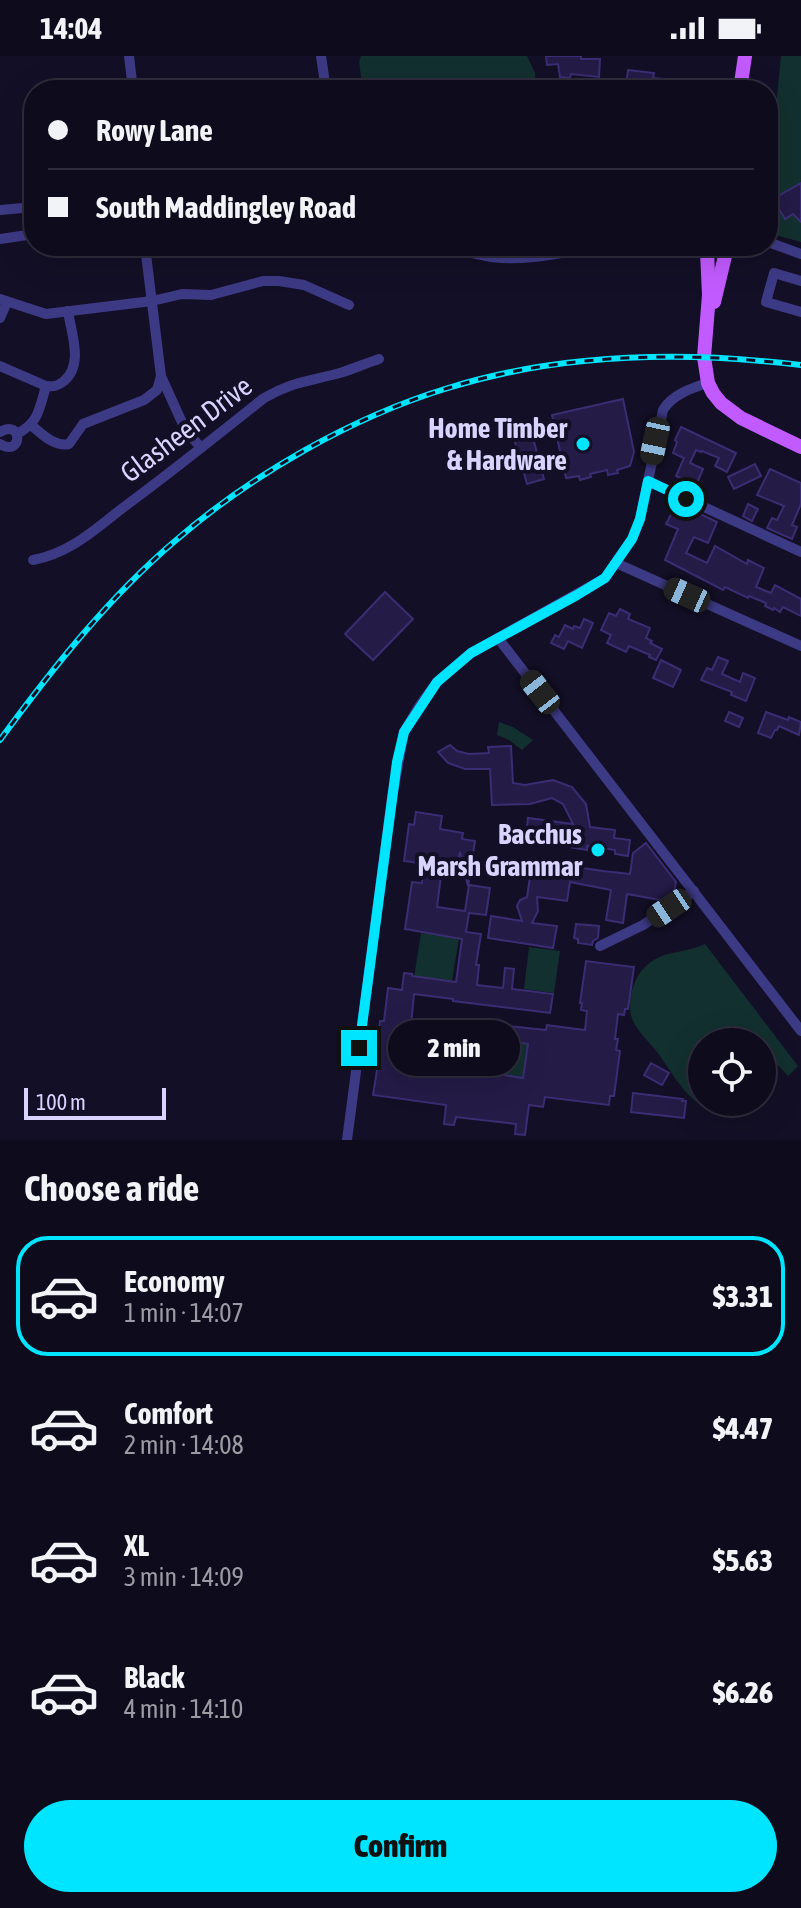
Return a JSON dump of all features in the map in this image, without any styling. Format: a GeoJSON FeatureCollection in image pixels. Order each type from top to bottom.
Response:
{"type":"FeatureCollection","features":[{"type":"Feature","properties":{"kind":"main road"},"geometry":{"type":"LineString","coordinates":[[741,80],[745,56]]}},
{"type":"Feature","properties":{"kind":"main road"},"geometry":{"type":"LineString","coordinates":[[703,256],[709,295],[704,366],[708,383],[721,403],[741,418],[801,447]]}},
{"type":"Feature","properties":{"kind":"main road"},"geometry":{"type":"LineString","coordinates":[[707,333],[731,256]]}},
{"type":"Feature","properties":{"kind":"street"},"geometry":{"type":"LineString","coordinates":[[129,56],[132,80]]}},
{"type":"Feature","properties":{"kind":"street"},"geometry":{"type":"LineString","coordinates":[[321,56],[325,80]]}},
{"type":"Feature","properties":{"kind":"street"},"geometry":{"type":"LineString","coordinates":[[0,210],[24,208]]}},
{"type":"Feature","properties":{"kind":"street"},"geometry":{"type":"LineString","coordinates":[[0,239],[24,235]]}},
{"type":"Feature","properties":{"kind":"street"},"geometry":{"type":"LineString","coordinates":[[778,247],[801,254]]}},
{"type":"Feature","properties":{"kind":"street"},"geometry":{"type":"LineString","coordinates":[[146,256],[161,376],[185,429],[201,448]]}},
{"type":"Feature","properties":{"kind":"street"},"geometry":{"type":"LineString","coordinates":[[484,256],[537,256]]}},
{"type":"Feature","properties":{"kind":"street"},"geometry":{"type":"LineString","coordinates":[[801,281],[774,273],[766,302],[801,312]]}},
{"type":"Feature","properties":{"kind":"street"},"geometry":{"type":"LineString","coordinates":[[0,318],[3,300],[46,314],[152,301],[182,294],[211,295],[263,281],[304,285],[349,305]]}},
{"type":"Feature","properties":{"kind":"street"},"geometry":{"type":"LineString","coordinates":[[0,366],[46,386],[53,387],[67,379],[76,362],[68,311]]}},
{"type":"Feature","properties":{"kind":"street","name":"Glasheen Drive"},"geometry":{"type":"LineString","coordinates":[[33,560],[77,544],[276,391],[379,359]]}},
{"type":"Feature","properties":{"kind":"street"},"geometry":{"type":"LineString","coordinates":[[0,444],[5,448],[17,443],[6,428],[31,425],[56,443],[69,444],[83,424],[144,400],[157,390],[161,376]]}},
{"type":"Feature","properties":{"kind":"street"},"geometry":{"type":"LineString","coordinates":[[347,1140],[392,798],[404,732],[437,682],[471,653],[605,578],[632,539],[640,519],[663,410],[674,398],[708,383]]}},
{"type":"Feature","properties":{"kind":"street"},"geometry":{"type":"LineString","coordinates":[[31,425],[46,386]]}},
{"type":"Feature","properties":{"kind":"street"},"geometry":{"type":"LineString","coordinates":[[648,481],[801,552]]}},
{"type":"Feature","properties":{"kind":"street"},"geometry":{"type":"LineString","coordinates":[[616,563],[801,646]]}},
{"type":"Feature","properties":{"kind":"street"},"geometry":{"type":"LineString","coordinates":[[498,638],[801,1031]]}},
{"type":"Feature","properties":{"kind":"street"},"geometry":{"type":"LineString","coordinates":[[600,946],[643,925],[694,891]]}},
{"type":"Feature","properties":{"kind":"green space"},"geometry":{"type":"Polygon","coordinates":[[[361,56],[527,56],[535,80],[362,80],[361,56]]]}},
{"type":"Feature","properties":{"kind":"green space"},"geometry":{"type":"Polygon","coordinates":[[[781,56],[801,56],[801,242],[778,236],[778,86],[781,56]]]}},
{"type":"Feature","properties":{"kind":"green space"},"geometry":{"type":"Polygon","coordinates":[[[499,722],[533,740],[522,750],[497,735],[499,722]]]}},
{"type":"Feature","properties":{"kind":"green space"},"geometry":{"type":"Polygon","coordinates":[[[421,933],[459,938],[452,981],[414,977],[421,933]]]}},
{"type":"Feature","properties":{"kind":"green space"},"geometry":{"type":"Polygon","coordinates":[[[705,944],[769,1028],[688,1028],[688,1095],[639,1030],[630,1008],[631,994],[643,969],[658,958],[705,944]]]}},
{"type":"Feature","properties":{"kind":"green space"},"geometry":{"type":"Polygon","coordinates":[[[529,947],[560,951],[554,993],[524,989],[529,947]]]}},
{"type":"Feature","properties":{"kind":"green space"},"geometry":{"type":"Polygon","coordinates":[[[442,1033],[471,1036],[471,1040],[528,1044],[523,1078],[497,1074],[499,1064],[437,1070],[442,1033]]]}},
{"type":"Feature","properties":{"kind":"green space"},"geometry":{"type":"Polygon","coordinates":[[[776,1037],[798,1066],[788,1076],[776,1063],[776,1037]]]}},
{"type":"Feature","properties":{"kind":"building"},"geometry":{"type":"Polygon","coordinates":[[[546,56],[600,59],[599,77],[571,74],[570,78],[560,77],[558,64],[547,65],[546,56]]]}},
{"type":"Feature","properties":{"kind":"building"},"geometry":{"type":"Polygon","coordinates":[[[628,70],[654,73],[653,78],[663,79],[663,80],[626,80],[628,70]]]}},
{"type":"Feature","properties":{"kind":"building"},"geometry":{"type":"Polygon","coordinates":[[[801,183],[801,222],[793,214],[785,219],[778,207],[778,196],[801,183]]]}},
{"type":"Feature","properties":{"kind":"building"},"geometry":{"type":"Polygon","coordinates":[[[623,399],[634,452],[630,466],[608,475],[607,470],[580,480],[579,476],[566,478],[552,415],[623,399]]]}},
{"type":"Feature","properties":{"kind":"building"},"geometry":{"type":"Polygon","coordinates":[[[529,423],[544,479],[527,484],[511,428],[529,423]]]}},
{"type":"Feature","properties":{"kind":"building"},"geometry":{"type":"Polygon","coordinates":[[[681,427],[736,453],[727,472],[715,466],[719,458],[696,450],[690,463],[703,469],[694,490],[685,487],[687,481],[676,476],[684,458],[673,453],[681,427]]]}},
{"type":"Feature","properties":{"kind":"building"},"geometry":{"type":"Polygon","coordinates":[[[755,464],[761,476],[734,489],[728,477],[755,464]]]}},
{"type":"Feature","properties":{"kind":"building"},"geometry":{"type":"Polygon","coordinates":[[[770,469],[801,483],[801,504],[792,525],[797,527],[792,539],[767,528],[772,518],[777,520],[784,506],[757,495],[770,469]]]}},
{"type":"Feature","properties":{"kind":"building"},"geometry":{"type":"Polygon","coordinates":[[[677,503],[717,522],[708,543],[694,537],[686,553],[707,563],[715,546],[747,564],[748,560],[764,568],[756,587],[771,593],[775,585],[801,599],[801,616],[783,607],[780,612],[773,610],[765,606],[766,603],[725,587],[723,590],[665,560],[678,529],[666,524],[677,503]]]}},
{"type":"Feature","properties":{"kind":"building"},"geometry":{"type":"Polygon","coordinates":[[[748,504],[758,509],[752,521],[743,516],[748,504]]]}},
{"type":"Feature","properties":{"kind":"building"},"geometry":{"type":"Polygon","coordinates":[[[385,592],[413,619],[373,660],[345,634],[385,592]]]}},
{"type":"Feature","properties":{"kind":"building"},"geometry":{"type":"Polygon","coordinates":[[[620,609],[630,614],[628,619],[650,628],[646,638],[662,649],[656,660],[629,646],[626,652],[607,643],[611,635],[601,630],[609,613],[616,616],[620,609]]]}},
{"type":"Feature","properties":{"kind":"building"},"geometry":{"type":"Polygon","coordinates":[[[584,619],[593,623],[582,648],[568,641],[564,649],[551,643],[555,635],[559,637],[565,625],[580,628],[584,619]]]}},
{"type":"Feature","properties":{"kind":"building"},"geometry":{"type":"Polygon","coordinates":[[[718,657],[728,661],[722,674],[740,682],[743,673],[755,678],[746,701],[701,680],[707,668],[712,670],[718,657]]]}},
{"type":"Feature","properties":{"kind":"building"},"geometry":{"type":"Polygon","coordinates":[[[661,660],[681,670],[673,687],[653,678],[661,660]]]}},
{"type":"Feature","properties":{"kind":"building"},"geometry":{"type":"Polygon","coordinates":[[[729,712],[743,718],[739,727],[725,721],[729,712]]]}},
{"type":"Feature","properties":{"kind":"building"},"geometry":{"type":"Polygon","coordinates":[[[766,712],[801,722],[799,735],[779,726],[771,738],[758,733],[766,712]]]}},
{"type":"Feature","properties":{"kind":"building"},"geometry":{"type":"Polygon","coordinates":[[[450,745],[457,751],[469,754],[489,753],[488,747],[511,746],[513,783],[525,785],[553,780],[572,787],[586,804],[590,827],[615,830],[614,838],[630,840],[628,856],[615,854],[615,850],[587,846],[587,850],[526,836],[528,818],[573,824],[563,804],[552,798],[530,804],[492,805],[490,769],[465,769],[448,763],[438,752],[450,745]]]}},
{"type":"Feature","properties":{"kind":"building"},"geometry":{"type":"Polygon","coordinates":[[[416,812],[442,816],[440,829],[463,833],[462,839],[475,841],[468,886],[460,852],[455,878],[441,876],[437,907],[465,911],[469,885],[490,888],[486,915],[469,913],[466,932],[481,934],[476,965],[479,965],[477,985],[503,988],[505,968],[514,969],[512,989],[553,994],[550,1013],[414,994],[411,1025],[443,1029],[444,1019],[546,1030],[547,1025],[585,1030],[587,1011],[581,1010],[580,1003],[586,961],[634,967],[628,1009],[625,1009],[624,1015],[618,1014],[615,1039],[618,1039],[616,1050],[620,1051],[614,1096],[610,1096],[609,1105],[545,1097],[543,1107],[529,1105],[525,1135],[515,1134],[516,1124],[456,1117],[454,1125],[444,1124],[446,1105],[373,1095],[380,1021],[384,1021],[388,988],[402,990],[404,973],[456,982],[462,939],[405,929],[412,882],[422,883],[424,866],[404,861],[409,824],[414,825],[416,812]],[[442,1033],[438,1065],[468,1069],[469,1059],[499,1063],[497,1074],[523,1078],[528,1044],[470,1040],[470,1036],[442,1033]]]}},
{"type":"Feature","properties":{"kind":"building"},"geometry":{"type":"Polygon","coordinates":[[[646,843],[676,882],[674,895],[665,901],[627,894],[623,923],[606,920],[611,890],[570,882],[567,901],[537,897],[538,911],[532,923],[557,926],[553,948],[488,938],[491,916],[522,921],[517,906],[520,900],[527,897],[532,864],[549,867],[549,863],[630,874],[633,853],[646,843]]]}},
{"type":"Feature","properties":{"kind":"building"},"geometry":{"type":"Polygon","coordinates":[[[576,924],[599,926],[598,938],[592,945],[578,943],[578,939],[574,938],[576,924]]]}},
{"type":"Feature","properties":{"kind":"building"},"geometry":{"type":"Polygon","coordinates":[[[651,1063],[669,1073],[662,1085],[644,1075],[651,1063]]]}},
{"type":"Feature","properties":{"kind":"building"},"geometry":{"type":"Polygon","coordinates":[[[633,1093],[683,1099],[686,1101],[684,1118],[631,1112],[633,1093]]]}},
{"type":"Feature","properties":{"kind":"railway"},"geometry":{"type":"LineString","coordinates":[[0,740],[82,635],[150,563],[236,493],[339,432],[448,388],[534,368],[623,358],[668,357],[801,365]]}},
{"type":"Feature","properties":{"kind":"place","name":"Home Timber & Hardware"},"geometry":{"type":"Point","coordinates":[583,444]}},
{"type":"Feature","properties":{"kind":"place","name":"Bacchus Marsh Grammar"},"geometry":{"type":"Point","coordinates":[598,850]}},
{"type":"Feature","properties":{"kind":"route"},"geometry":{"type":"LineString","coordinates":[[359,1048],[397,762],[404,732],[420,705],[437,682],[471,653],[605,578],[632,539],[648,481],[686,499]]}}]}
